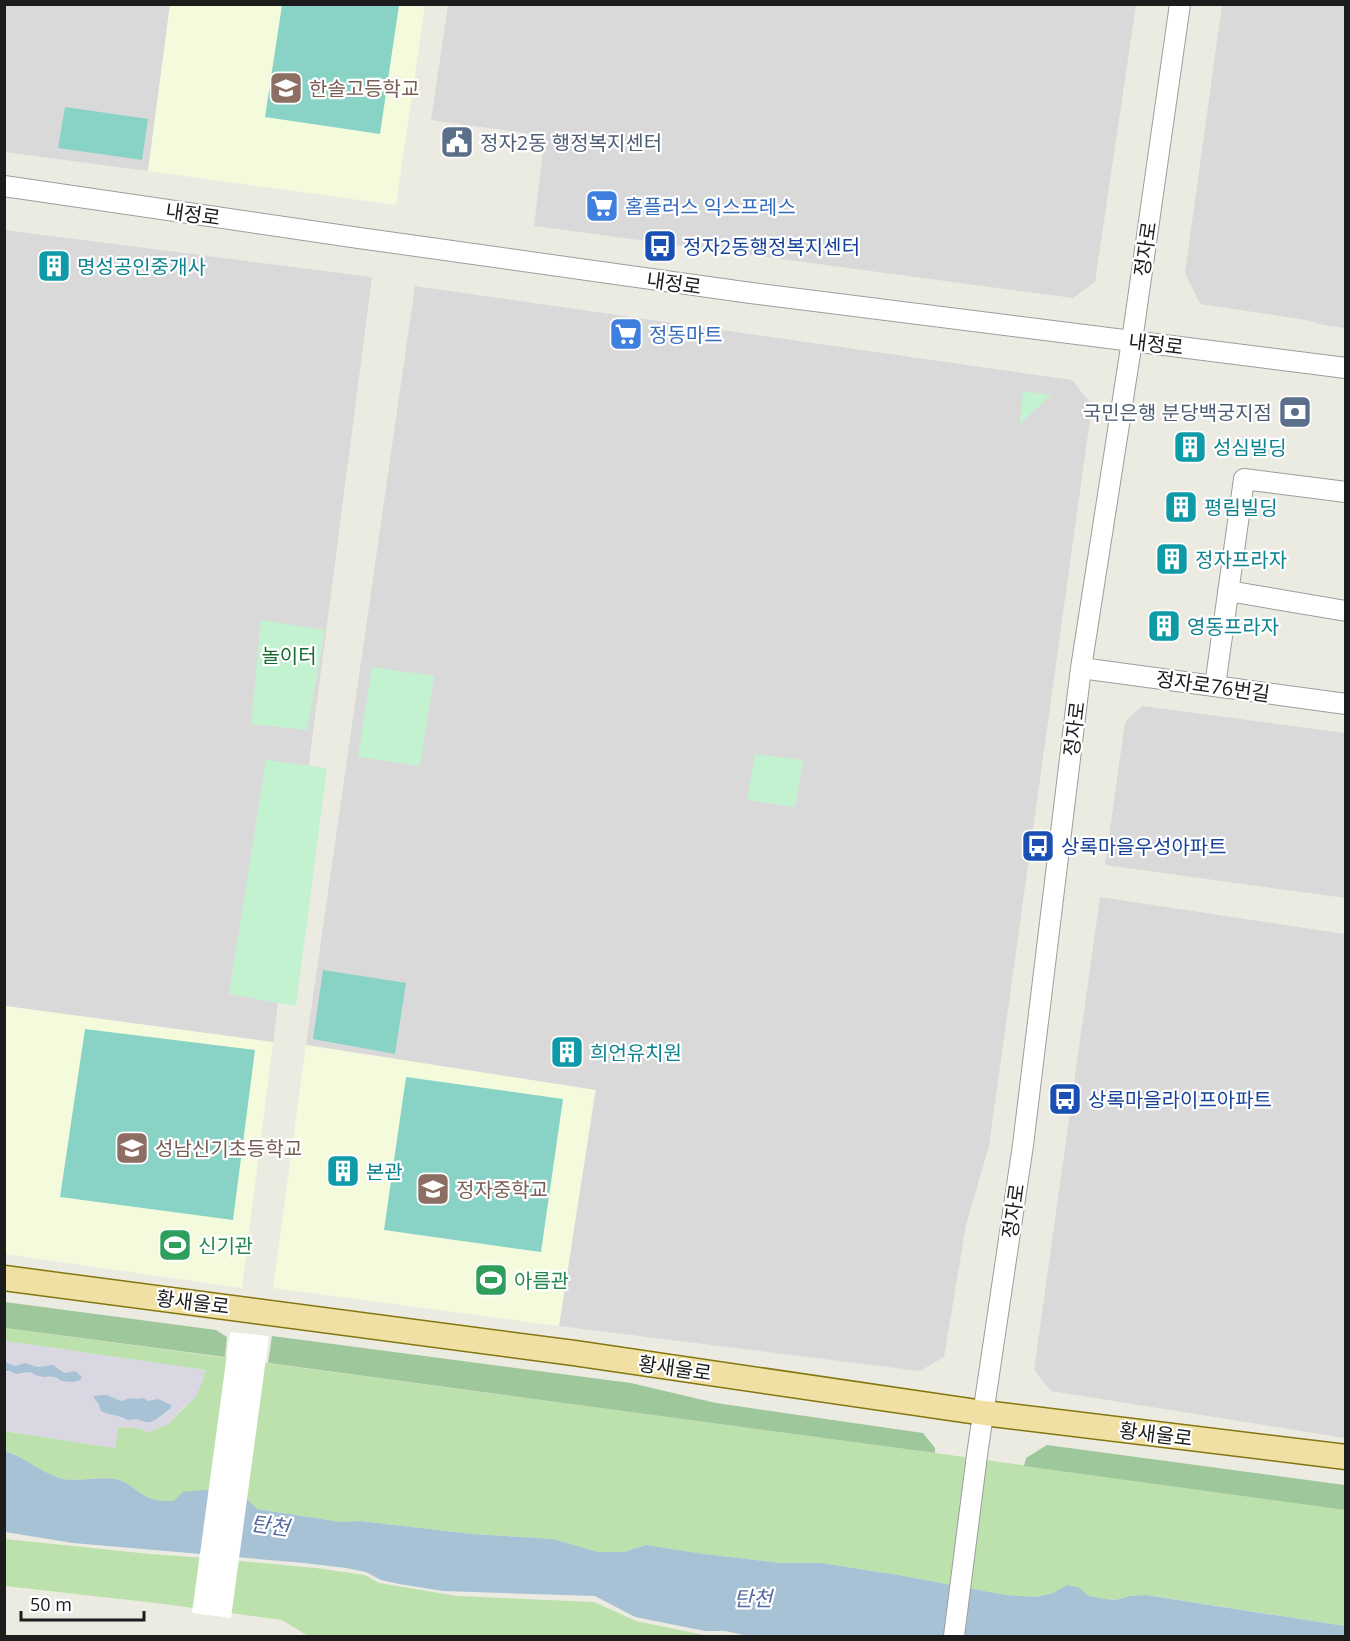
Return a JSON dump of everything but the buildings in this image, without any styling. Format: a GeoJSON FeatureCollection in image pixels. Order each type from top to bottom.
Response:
{"type":"FeatureCollection","features":[{"type":"Feature","properties":{"kind":"main road","name":"황새울로"},"geometry":{"type":"LineString","coordinates":[[4,1278],[417,1331],[984,1413],[1346,1457]]}},
{"type":"Feature","properties":{"kind":"street","name":"정자로"},"geometry":{"type":"LineString","coordinates":[[954,1636],[977,1455],[1023,1145],[1081,668],[1132,341],[1180,4]]}},
{"type":"Feature","properties":{"kind":"street","name":"내정로"},"geometry":{"type":"LineString","coordinates":[[4,186],[751,294],[1346,368]]}},
{"type":"Feature","properties":{"kind":"street"},"geometry":{"type":"LineString","coordinates":[[1215,686],[1244,479],[1346,492]]}},
{"type":"Feature","properties":{"kind":"street"},"geometry":{"type":"LineString","coordinates":[[1228,591],[1346,611]]}},
{"type":"Feature","properties":{"kind":"street","name":"정자로76번길"},"geometry":{"type":"LineString","coordinates":[[1081,668],[1346,704]]}},
{"type":"Feature","properties":{"kind":"shaded area"},"geometry":{"type":"Polygon","coordinates":[[[5,5],[170,5],[148,171],[5,152],[5,5]]]}},
{"type":"Feature","properties":{"kind":"shaded area","name":"한솔고등학교"},"geometry":{"type":"Polygon","coordinates":[[[170,5],[425,5],[396,205],[148,171],[170,5]]]}},
{"type":"Feature","properties":{"kind":"shaded area"},"geometry":{"type":"Polygon","coordinates":[[[282,5],[399,5],[380,134],[265,117],[282,5]]]}},
{"type":"Feature","properties":{"kind":"shaded area"},"geometry":{"type":"Polygon","coordinates":[[[448,5],[1136,5],[1095,282],[1073,298],[534,226],[545,136],[431,120],[448,5]]]}},
{"type":"Feature","properties":{"kind":"shaded area"},"geometry":{"type":"Polygon","coordinates":[[[1222,5],[1345,5],[1345,328],[1200,304],[1185,273],[1222,5]]]}},
{"type":"Feature","properties":{"kind":"shaded area"},"geometry":{"type":"Polygon","coordinates":[[[65,107],[148,119],[142,160],[58,148],[65,107]]]}},
{"type":"Feature","properties":{"kind":"shaded area"},"geometry":{"type":"Polygon","coordinates":[[[5,230],[372,277],[273,1042],[5,1006],[5,230]]]}},
{"type":"Feature","properties":{"kind":"shaded area"},"geometry":{"type":"Polygon","coordinates":[[[415,286],[1072,380],[1092,405],[989,1146],[966,1225],[944,1357],[920,1371],[559,1326],[596,1090],[306,1045],[415,286]]]}},
{"type":"Feature","properties":{"kind":"shaded area"},"geometry":{"type":"Polygon","coordinates":[[[1142,706],[1345,733],[1345,898],[1105,865],[1125,722],[1142,706]]]}},
{"type":"Feature","properties":{"kind":"shaded area","name":"상록마을라이프아파트"},"geometry":{"type":"Polygon","coordinates":[[[1100,897],[1345,934],[1345,1438],[1051,1391],[1034,1370],[1100,897]]]}},
{"type":"Feature","properties":{"kind":"shaded area"},"geometry":{"type":"Polygon","coordinates":[[[323,970],[406,983],[395,1054],[313,1039],[323,970]]]}},
{"type":"Feature","properties":{"kind":"shaded area","name":"성남신기초등학교"},"geometry":{"type":"Polygon","coordinates":[[[5,1006],[273,1042],[242,1288],[5,1254],[5,1006]]]}},
{"type":"Feature","properties":{"kind":"shaded area"},"geometry":{"type":"Polygon","coordinates":[[[85,1029],[255,1050],[233,1220],[60,1197],[85,1029]]]}},
{"type":"Feature","properties":{"kind":"shaded area","name":"정자중학교"},"geometry":{"type":"Polygon","coordinates":[[[306,1045],[595,1090],[559,1326],[273,1288],[306,1045]]]}},
{"type":"Feature","properties":{"kind":"shaded area"},"geometry":{"type":"Polygon","coordinates":[[[406,1077],[563,1099],[541,1252],[384,1230],[406,1077]]]}},
{"type":"Feature","properties":{"kind":"shaded area"},"geometry":{"type":"Polygon","coordinates":[[[5,1341],[206,1370],[198,1393],[169,1424],[147,1433],[139,1428],[118,1427],[115,1448],[5,1431],[4,1371],[22,1374],[30,1372],[41,1377],[59,1378],[75,1371],[65,1373],[58,1367],[38,1367],[25,1363],[15,1366],[5,1362],[5,1341]],[[107,1395],[94,1396],[101,1411],[122,1419],[137,1419],[142,1422],[159,1418],[168,1411],[168,1404],[130,1398],[121,1401],[107,1395]]]}},
{"type":"Feature","properties":{"kind":"green space"},"geometry":{"type":"Polygon","coordinates":[[[1023,391],[1051,395],[1020,424],[1023,391]]]}},
{"type":"Feature","properties":{"kind":"green space","name":"놀이터"},"geometry":{"type":"Polygon","coordinates":[[[261,620],[325,630],[307,730],[251,724],[261,620]]]}},
{"type":"Feature","properties":{"kind":"green space"},"geometry":{"type":"Polygon","coordinates":[[[372,667],[434,676],[420,766],[358,757],[372,667]]]}},
{"type":"Feature","properties":{"kind":"green space"},"geometry":{"type":"Polygon","coordinates":[[[755,754],[803,760],[795,807],[747,800],[755,754]]]}},
{"type":"Feature","properties":{"kind":"green space"},"geometry":{"type":"Polygon","coordinates":[[[266,760],[327,768],[296,1006],[229,994],[266,760]]]}},
{"type":"Feature","properties":{"kind":"green space"},"geometry":{"type":"Polygon","coordinates":[[[5,1302],[216,1330],[227,1337],[225,1357],[5,1328],[5,1302]]]}},
{"type":"Feature","properties":{"kind":"green space"},"geometry":{"type":"Polygon","coordinates":[[[5,1328],[1345,1510],[1345,1626],[1147,1595],[1129,1596],[1116,1600],[1105,1599],[1089,1596],[1078,1587],[1068,1585],[1053,1593],[1036,1597],[1006,1595],[821,1563],[780,1563],[646,1545],[624,1552],[598,1552],[553,1539],[472,1534],[360,1521],[341,1522],[257,1509],[160,1500],[147,1497],[119,1480],[63,1479],[48,1474],[5,1451],[4,1431],[115,1448],[118,1427],[139,1428],[169,1424],[200,1388],[205,1370],[5,1341],[5,1328]]]}},
{"type":"Feature","properties":{"kind":"green space"},"geometry":{"type":"Polygon","coordinates":[[[272,1336],[631,1383],[716,1403],[923,1433],[935,1448],[935,1453],[268,1363],[272,1336]]]}},
{"type":"Feature","properties":{"kind":"green space"},"geometry":{"type":"Polygon","coordinates":[[[1047,1445],[1345,1485],[1345,1510],[1024,1466],[1026,1458],[1047,1445]]]}},
{"type":"Feature","properties":{"kind":"green space"},"geometry":{"type":"Polygon","coordinates":[[[5,1539],[316,1568],[365,1575],[379,1583],[457,1596],[594,1602],[636,1621],[709,1636],[308,1636],[282,1620],[5,1586],[5,1539]]]}},
{"type":"Feature","properties":{"kind":"water"},"geometry":{"type":"Polygon","coordinates":[[[5,1362],[15,1366],[25,1363],[38,1367],[53,1365],[65,1373],[75,1371],[82,1377],[73,1382],[38,1376],[30,1372],[17,1374],[5,1371],[5,1362]]]}},
{"type":"Feature","properties":{"kind":"water"},"geometry":{"type":"Polygon","coordinates":[[[107,1395],[121,1401],[130,1398],[143,1398],[148,1401],[158,1399],[171,1405],[171,1408],[151,1422],[128,1420],[101,1411],[94,1396],[107,1395]]]}},
{"type":"Feature","properties":{"kind":"water","name":"탄천"},"geometry":{"type":"Polygon","coordinates":[[[4,1451],[20,1457],[55,1477],[70,1480],[106,1478],[119,1480],[147,1497],[160,1500],[174,1501],[183,1492],[205,1490],[248,1500],[257,1509],[341,1522],[360,1521],[472,1534],[553,1539],[598,1552],[624,1552],[646,1545],[780,1563],[821,1563],[1006,1595],[1036,1597],[1053,1593],[1067,1585],[1078,1587],[1089,1596],[1105,1599],[1116,1600],[1129,1596],[1146,1595],[1345,1626],[1345,1636],[748,1636],[725,1631],[705,1631],[635,1617],[595,1596],[443,1591],[381,1580],[366,1572],[346,1568],[73,1543],[5,1532],[4,1451]]]}},
{"type":"Feature","properties":{"kind":"pier"},"geometry":{"type":"Polygon","coordinates":[[[230,1332],[269,1336],[231,1618],[192,1613],[230,1332]]]}},
{"type":"Feature","properties":{"kind":"place","name":"한솔고등학교"},"geometry":{"type":"Point","coordinates":[286,88]}},
{"type":"Feature","properties":{"kind":"place","name":"정자2동 행정복지센터"},"geometry":{"type":"Point","coordinates":[457,142]}},
{"type":"Feature","properties":{"kind":"place","name":"홈플러스 익스프레스"},"geometry":{"type":"Point","coordinates":[602,206]}},
{"type":"Feature","properties":{"kind":"place","name":"정자2동행정복지센터"},"geometry":{"type":"Point","coordinates":[660,246]}},
{"type":"Feature","properties":{"kind":"place","name":"명성공인중개사"},"geometry":{"type":"Point","coordinates":[54,266]}},
{"type":"Feature","properties":{"kind":"place","name":"정동마트"},"geometry":{"type":"Point","coordinates":[626,334]}},
{"type":"Feature","properties":{"kind":"place","name":"국민은행 분당백궁지점"},"geometry":{"type":"Point","coordinates":[1295,412]}},
{"type":"Feature","properties":{"kind":"place","name":"성심빌딩"},"geometry":{"type":"Point","coordinates":[1190,447]}},
{"type":"Feature","properties":{"kind":"place","name":"평림빌딩"},"geometry":{"type":"Point","coordinates":[1181,507]}},
{"type":"Feature","properties":{"kind":"place","name":"정자프라자"},"geometry":{"type":"Point","coordinates":[1172,559]}},
{"type":"Feature","properties":{"kind":"place","name":"영동프라자"},"geometry":{"type":"Point","coordinates":[1164,626]}},
{"type":"Feature","properties":{"kind":"place","name":"상록마을우성아파트"},"geometry":{"type":"Point","coordinates":[1038,846]}},
{"type":"Feature","properties":{"kind":"place","name":"희언유치원"},"geometry":{"type":"Point","coordinates":[567,1052]}},
{"type":"Feature","properties":{"kind":"place","name":"상록마을라이프아파트"},"geometry":{"type":"Point","coordinates":[1065,1099]}},
{"type":"Feature","properties":{"kind":"place","name":"성남신기초등학교"},"geometry":{"type":"Point","coordinates":[132,1148]}},
{"type":"Feature","properties":{"kind":"place","name":"본관"},"geometry":{"type":"Point","coordinates":[343,1171]}},
{"type":"Feature","properties":{"kind":"place","name":"정자중학교"},"geometry":{"type":"Point","coordinates":[433,1189]}},
{"type":"Feature","properties":{"kind":"place","name":"신기관"},"geometry":{"type":"Point","coordinates":[175,1245]}},
{"type":"Feature","properties":{"kind":"place","name":"아름관"},"geometry":{"type":"Point","coordinates":[491,1280]}}]}
